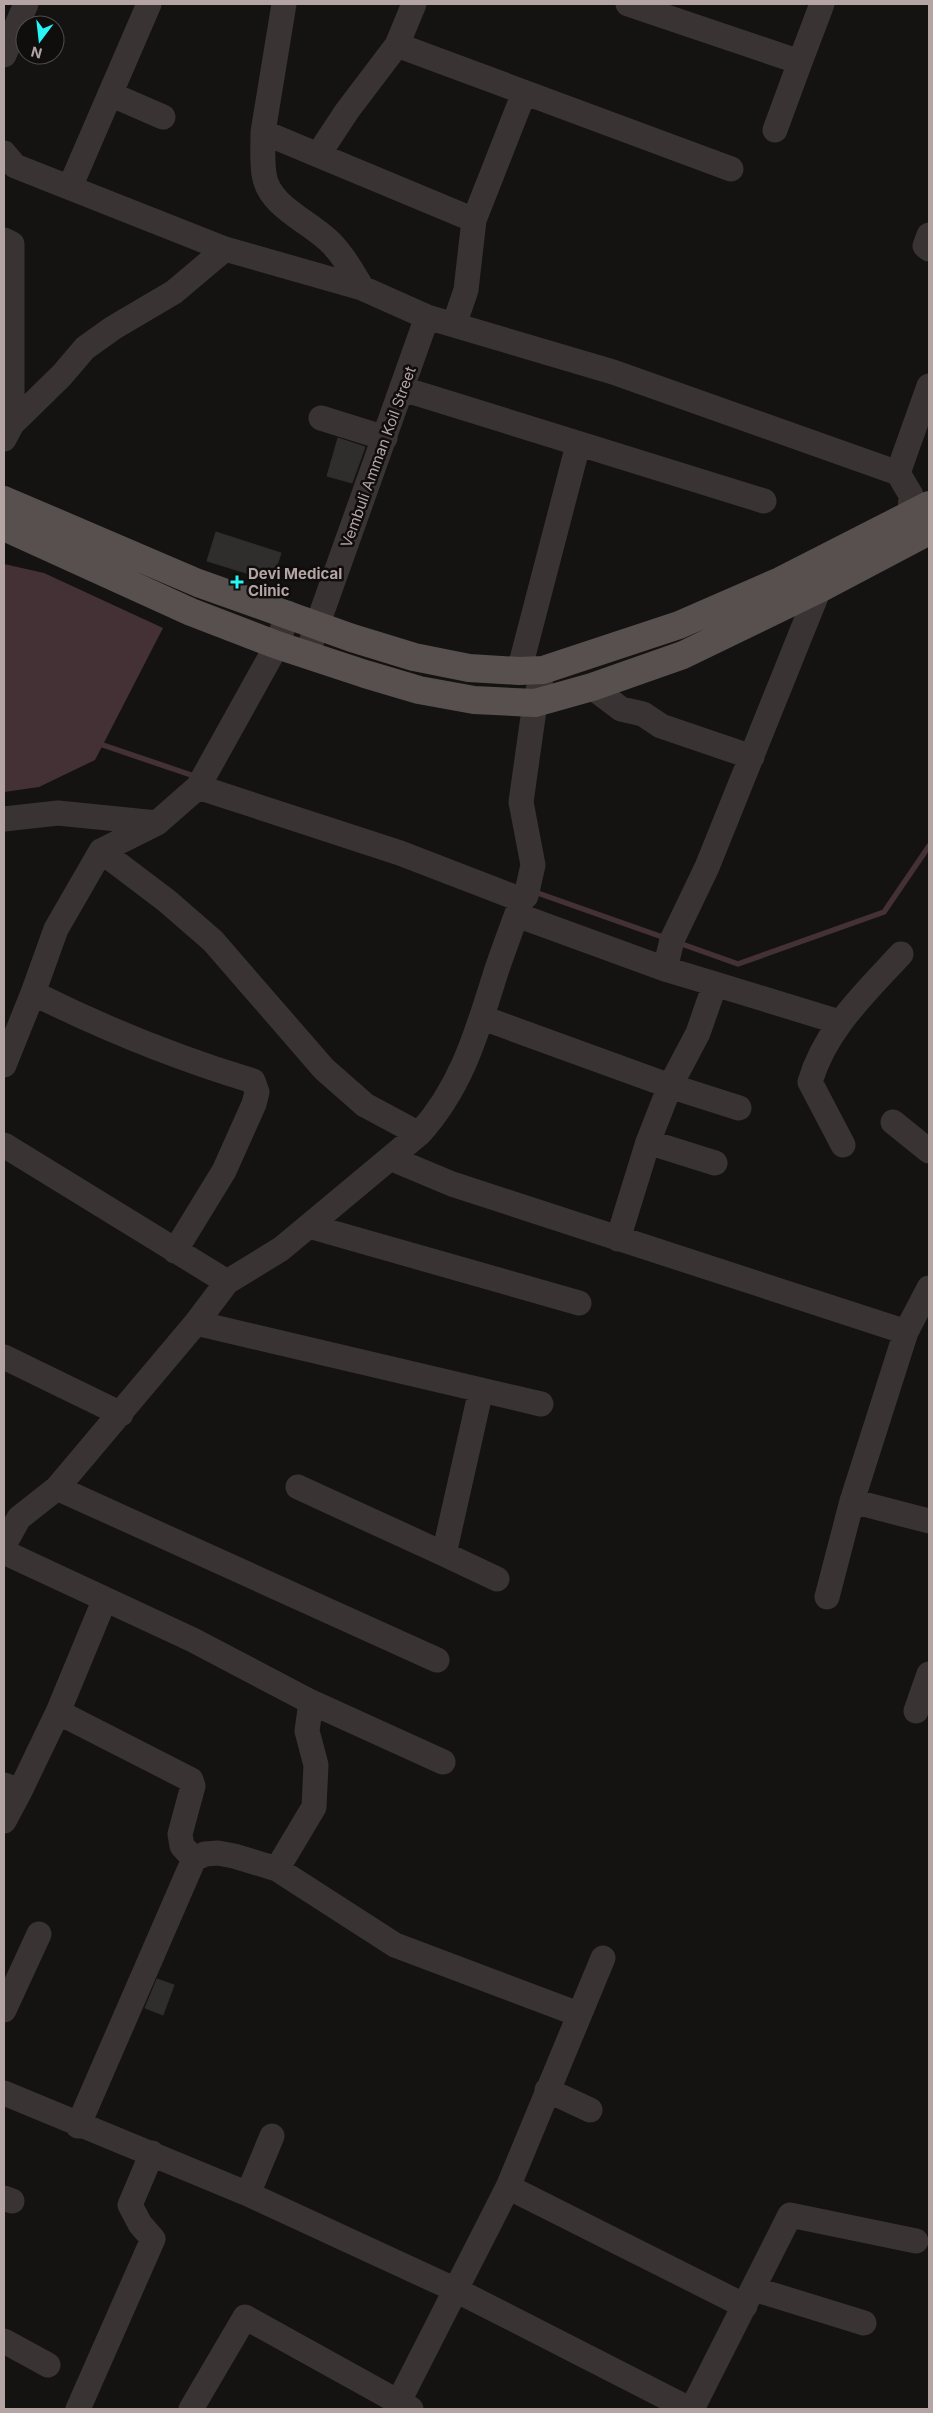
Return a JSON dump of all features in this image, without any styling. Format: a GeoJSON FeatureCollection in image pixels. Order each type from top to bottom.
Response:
{"type":"FeatureCollection","features":[{"type":"Feature","properties":{"kind":"main road"},"geometry":{"type":"LineString","coordinates":[[4,500],[198,583],[288,613],[352,638],[414,657],[469,668],[531,670],[679,625],[923,517]]}},
{"type":"Feature","properties":{"kind":"main road"},"geometry":{"type":"LineString","coordinates":[[4,527],[191,612],[277,645],[419,690],[474,700],[535,703],[592,687],[682,655],[819,589],[923,517]]}},
{"type":"Feature","properties":{"kind":"street"},"geometry":{"type":"LineString","coordinates":[[4,55],[26,4]]}},
{"type":"Feature","properties":{"kind":"street"},"geometry":{"type":"LineString","coordinates":[[70,187],[149,4]]}},
{"type":"Feature","properties":{"kind":"street"},"geometry":{"type":"LineString","coordinates":[[284,4],[263,132],[264,176],[279,204],[312,226],[332,243],[345,259],[362,288]]}},
{"type":"Feature","properties":{"kind":"street"},"geometry":{"type":"LineString","coordinates":[[318,155],[347,112],[397,45],[414,4]]}},
{"type":"Feature","properties":{"kind":"street"},"geometry":{"type":"LineString","coordinates":[[628,4],[666,10],[800,62]]}},
{"type":"Feature","properties":{"kind":"street"},"geometry":{"type":"LineString","coordinates":[[775,130],[822,4]]}},
{"type":"Feature","properties":{"kind":"street"},"geometry":{"type":"LineString","coordinates":[[397,45],[731,169]]}},
{"type":"Feature","properties":{"kind":"street"},"geometry":{"type":"LineString","coordinates":[[454,325],[466,290],[474,220],[524,93]]}},
{"type":"Feature","properties":{"kind":"street"},"geometry":{"type":"LineString","coordinates":[[110,94],[163,117]]}},
{"type":"Feature","properties":{"kind":"street"},"geometry":{"type":"LineString","coordinates":[[263,132],[474,220]]}},
{"type":"Feature","properties":{"kind":"street"},"geometry":{"type":"LineString","coordinates":[[4,153],[15,166],[225,249],[362,288],[427,317],[613,372],[898,474],[923,517]]}},
{"type":"Feature","properties":{"kind":"street"},"geometry":{"type":"LineString","coordinates":[[929,235],[925,246],[929,249]]}},
{"type":"Feature","properties":{"kind":"street"},"geometry":{"type":"LineString","coordinates":[[4,240],[12,244],[8,432]]}},
{"type":"Feature","properties":{"kind":"street"},"geometry":{"type":"LineString","coordinates":[[8,432],[85,348],[112,328],[174,292],[225,249]]}},
{"type":"Feature","properties":{"kind":"street","name":"Vembuli Amman Koil Street"},"geometry":{"type":"LineString","coordinates":[[307,654],[403,389],[427,317]]}},
{"type":"Feature","properties":{"kind":"street"},"geometry":{"type":"LineString","coordinates":[[898,474],[929,386]]}},
{"type":"Feature","properties":{"kind":"street"},"geometry":{"type":"LineString","coordinates":[[403,389],[578,445],[764,501]]}},
{"type":"Feature","properties":{"kind":"street"},"geometry":{"type":"LineString","coordinates":[[321,418],[385,438]]}},
{"type":"Feature","properties":{"kind":"street"},"geometry":{"type":"LineString","coordinates":[[4,1544],[19,1518],[57,1488],[121,1414],[196,1323],[227,1282],[281,1249],[418,1134],[437,1114],[456,1082],[483,1018],[519,908],[526,896],[534,865],[521,802],[535,703],[531,670],[578,445]]}},
{"type":"Feature","properties":{"kind":"street"},"geometry":{"type":"LineString","coordinates":[[665,969],[672,940],[707,867],[819,589]]}},
{"type":"Feature","properties":{"kind":"street"},"geometry":{"type":"LineString","coordinates":[[4,1065],[56,929],[101,851],[157,824],[198,787],[277,645],[288,613]]}},
{"type":"Feature","properties":{"kind":"street"},"geometry":{"type":"LineString","coordinates":[[592,687],[621,709],[643,714],[661,726],[752,757]]}},
{"type":"Feature","properties":{"kind":"street"},"geometry":{"type":"LineString","coordinates":[[198,787],[400,853],[519,908],[665,969],[839,1022]]}},
{"type":"Feature","properties":{"kind":"street"},"geometry":{"type":"LineString","coordinates":[[4,819],[58,813],[157,824]]}},
{"type":"Feature","properties":{"kind":"street"},"geometry":{"type":"LineString","coordinates":[[101,851],[167,901],[213,941],[324,1069],[365,1105],[418,1134]]}},
{"type":"Feature","properties":{"kind":"street"},"geometry":{"type":"LineString","coordinates":[[843,1145],[810,1082],[813,1069],[839,1022],[901,954]]}},
{"type":"Feature","properties":{"kind":"street"},"geometry":{"type":"LineString","coordinates":[[618,1239],[648,1142],[670,1086],[698,1033],[715,984]]}},
{"type":"Feature","properties":{"kind":"street"},"geometry":{"type":"LineString","coordinates":[[33,993],[99,1026],[191,1062],[253,1081],[257,1092],[254,1104],[224,1171],[175,1251]]}},
{"type":"Feature","properties":{"kind":"street"},"geometry":{"type":"LineString","coordinates":[[483,1018],[670,1086],[739,1108]]}},
{"type":"Feature","properties":{"kind":"street"},"geometry":{"type":"LineString","coordinates":[[893,1122],[929,1151]]}},
{"type":"Feature","properties":{"kind":"street"},"geometry":{"type":"LineString","coordinates":[[648,1142],[715,1163]]}},
{"type":"Feature","properties":{"kind":"street"},"geometry":{"type":"LineString","coordinates":[[4,1145],[227,1282]]}},
{"type":"Feature","properties":{"kind":"street"},"geometry":{"type":"LineString","coordinates":[[390,1158],[452,1184],[906,1332]]}},
{"type":"Feature","properties":{"kind":"street"},"geometry":{"type":"LineString","coordinates":[[309,1226],[579,1302]]}},
{"type":"Feature","properties":{"kind":"street"},"geometry":{"type":"LineString","coordinates":[[827,1597],[852,1501],[906,1332],[929,1288]]}},
{"type":"Feature","properties":{"kind":"street"},"geometry":{"type":"LineString","coordinates":[[196,1323],[541,1404]]}},
{"type":"Feature","properties":{"kind":"street"},"geometry":{"type":"LineString","coordinates":[[4,1357],[121,1414]]}},
{"type":"Feature","properties":{"kind":"street"},"geometry":{"type":"LineString","coordinates":[[444,1554],[481,1390]]}},
{"type":"Feature","properties":{"kind":"street"},"geometry":{"type":"LineString","coordinates":[[298,1487],[498,1578]]}},
{"type":"Feature","properties":{"kind":"street"},"geometry":{"type":"LineString","coordinates":[[57,1488],[437,1660]]}},
{"type":"Feature","properties":{"kind":"street"},"geometry":{"type":"LineString","coordinates":[[852,1501],[929,1521]]}},
{"type":"Feature","properties":{"kind":"street"},"geometry":{"type":"LineString","coordinates":[[4,1552],[193,1640],[311,1702],[443,1762]]}},
{"type":"Feature","properties":{"kind":"street"},"geometry":{"type":"LineString","coordinates":[[4,1821],[12,1788],[58,1712],[104,1600]]}},
{"type":"Feature","properties":{"kind":"street"},"geometry":{"type":"LineString","coordinates":[[916,1711],[929,1674]]}},
{"type":"Feature","properties":{"kind":"street"},"geometry":{"type":"LineString","coordinates":[[277,1869],[314,1807],[316,1765],[307,1731],[311,1702]]}},
{"type":"Feature","properties":{"kind":"street"},"geometry":{"type":"LineString","coordinates":[[58,1712],[190,1780],[193,1786],[180,1834],[182,1846],[194,1859]]}},
{"type":"Feature","properties":{"kind":"street"},"geometry":{"type":"LineString","coordinates":[[78,2126],[194,1859],[205,1854],[234,1856],[277,1869],[395,1945],[578,2014]]}},
{"type":"Feature","properties":{"kind":"street"},"geometry":{"type":"LineString","coordinates":[[4,2010],[39,1934]]}},
{"type":"Feature","properties":{"kind":"street"},"geometry":{"type":"LineString","coordinates":[[191,2409],[245,2318],[401,2407],[456,2290],[508,2187],[578,2014],[603,1958]]}},
{"type":"Feature","properties":{"kind":"street"},"geometry":{"type":"LineString","coordinates":[[547,2090],[590,2110]]}},
{"type":"Feature","properties":{"kind":"street"},"geometry":{"type":"LineString","coordinates":[[4,2094],[78,2126],[152,2153],[248,2194],[456,2290],[690,2409],[749,2298],[790,2215],[916,2241]]}},
{"type":"Feature","properties":{"kind":"street"},"geometry":{"type":"LineString","coordinates":[[248,2194],[272,2136]]}},
{"type":"Feature","properties":{"kind":"street"},"geometry":{"type":"LineString","coordinates":[[78,2409],[153,2239],[140,2224],[130,2205],[152,2153]]}},
{"type":"Feature","properties":{"kind":"street"},"geometry":{"type":"LineString","coordinates":[[508,2187],[749,2298],[864,2324]]}},
{"type":"Feature","properties":{"kind":"street"},"geometry":{"type":"LineString","coordinates":[[4,2341],[48,2364]]}},
{"type":"Feature","properties":{"kind":"shaded area"},"geometry":{"type":"Polygon","coordinates":[[[4,564],[44,573],[163,628],[95,760],[39,787],[4,792],[4,564]]]}},
{"type":"Feature","properties":{"kind":"building"},"geometry":{"type":"Polygon","coordinates":[[[338,438],[365,447],[352,483],[327,476],[338,438]]]}},
{"type":"Feature","properties":{"kind":"building"},"geometry":{"type":"Polygon","coordinates":[[[216,532],[281,553],[272,581],[207,561],[216,532]]]}},
{"type":"Feature","properties":{"kind":"building"},"geometry":{"type":"Polygon","coordinates":[[[157,1979],[174,1985],[163,2015],[145,2008],[157,1979]]]}},
{"type":"Feature","properties":{"kind":"waterway"},"geometry":{"type":"LineString","coordinates":[[97,743],[197,777]]}},
{"type":"Feature","properties":{"kind":"waterway"},"geometry":{"type":"LineString","coordinates":[[679,943],[738,964],[884,912],[929,846]]}},
{"type":"Feature","properties":{"kind":"waterway"},"geometry":{"type":"LineString","coordinates":[[532,891],[668,939]]}},
{"type":"Feature","properties":{"kind":"place","name":"Devi Medical Clinic"},"geometry":{"type":"Point","coordinates":[237,582]}}]}
